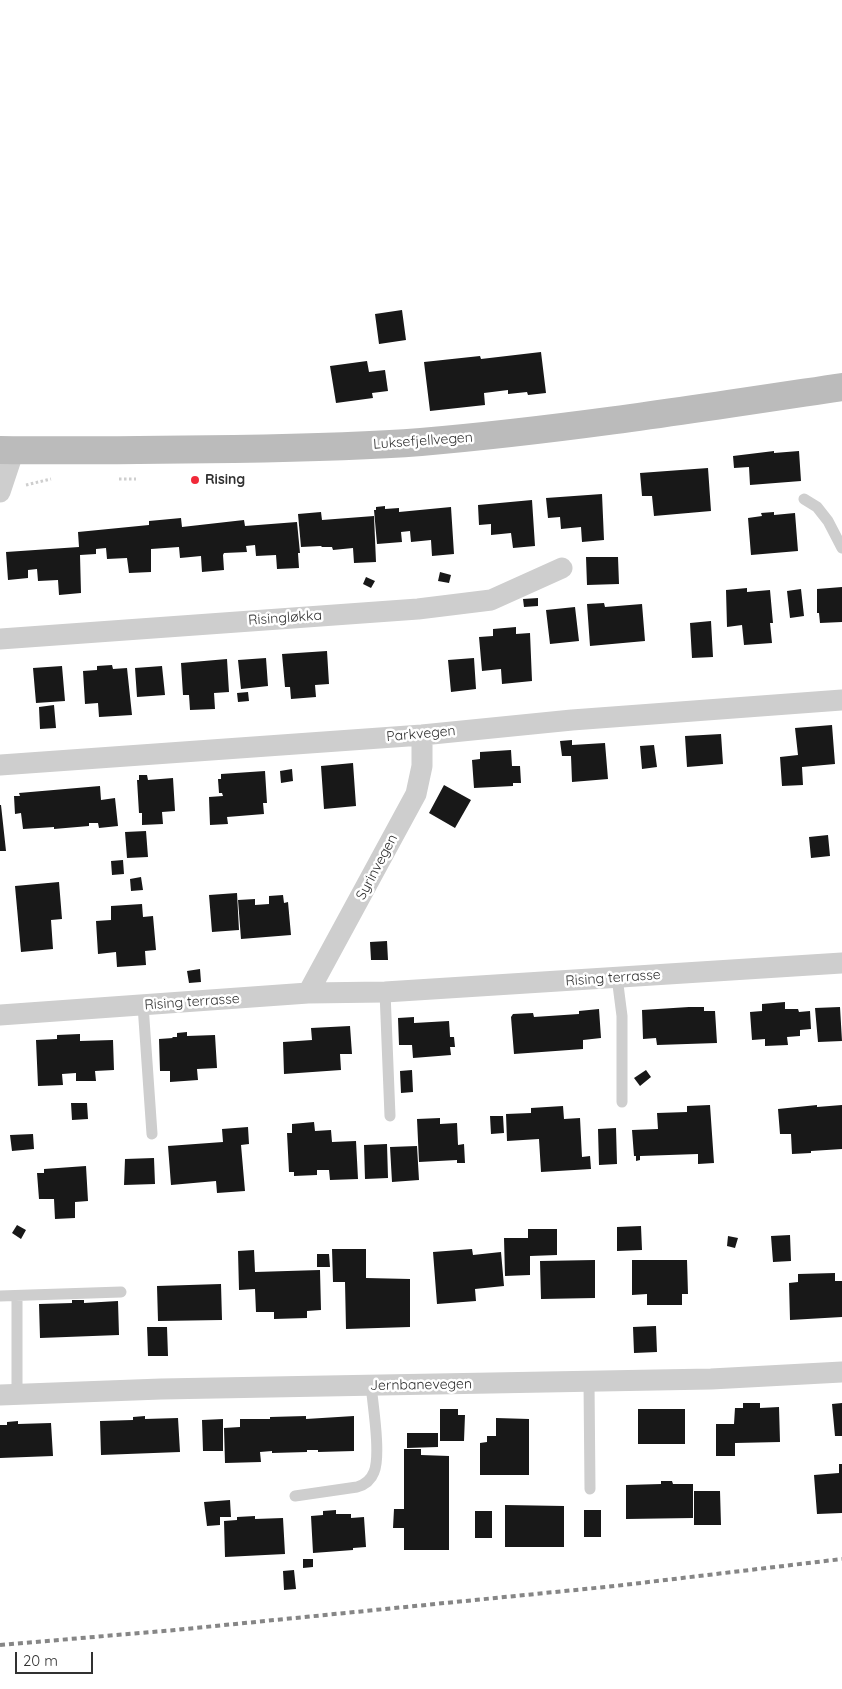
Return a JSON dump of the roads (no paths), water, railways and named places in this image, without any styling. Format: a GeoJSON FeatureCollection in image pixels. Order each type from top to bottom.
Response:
{"type":"FeatureCollection","features":[{"type":"Feature","properties":{"kind":"main road","name":"Luksefjellvegen"},"geometry":{"type":"LineString","coordinates":[[7,450],[334,447],[419,442],[513,434],[842,387]]}},
{"type":"Feature","properties":{"kind":"street"},"geometry":{"type":"LineString","coordinates":[[0,492],[7,450]]}},
{"type":"Feature","properties":{"kind":"street","name":"Risingløkka"},"geometry":{"type":"LineString","coordinates":[[0,639],[418,609],[491,600],[562,568]]}},
{"type":"Feature","properties":{"kind":"street","name":"Parkvegen"},"geometry":{"type":"LineString","coordinates":[[0,766],[422,735],[572,720],[842,700]]}},
{"type":"Feature","properties":{"kind":"street","name":"Syrinvegen"},"geometry":{"type":"LineString","coordinates":[[308,993],[416,794],[422,766],[422,735]]}},
{"type":"Feature","properties":{"kind":"street","name":"Rising terrasse"},"geometry":{"type":"LineString","coordinates":[[0,1015],[308,993],[385,992],[842,963]]}},
{"type":"Feature","properties":{"kind":"street","name":"Jernbanevegen"},"geometry":{"type":"LineString","coordinates":[[9,1395],[161,1389],[710,1379],[842,1372]]}},
{"type":"Feature","properties":{"kind":"lane"},"geometry":{"type":"LineString","coordinates":[[804,500],[816,507],[828,521],[842,548]]}},
{"type":"Feature","properties":{"kind":"lane"},"geometry":{"type":"LineString","coordinates":[[617,978],[622,1016],[622,1102]]}},
{"type":"Feature","properties":{"kind":"lane"},"geometry":{"type":"LineString","coordinates":[[385,992],[390,1116]]}},
{"type":"Feature","properties":{"kind":"lane"},"geometry":{"type":"LineString","coordinates":[[143,1005],[152,1134]]}},
{"type":"Feature","properties":{"kind":"lane"},"geometry":{"type":"LineString","coordinates":[[0,1296],[122,1292]]}},
{"type":"Feature","properties":{"kind":"lane"},"geometry":{"type":"LineString","coordinates":[[9,1395],[17,1296]]}},
{"type":"Feature","properties":{"kind":"lane"},"geometry":{"type":"LineString","coordinates":[[589,1382],[590,1489]]}},
{"type":"Feature","properties":{"kind":"lane"},"geometry":{"type":"LineString","coordinates":[[295,1496],[357,1487],[363,1485],[373,1476],[377,1456],[371,1385]]}},
{"type":"Feature","properties":{"kind":"railway"},"geometry":{"type":"LineString","coordinates":[[0,1645],[175,1630],[615,1586],[842,1559]]}},
{"type":"Feature","properties":{"kind":"place","name":"Rising"},"geometry":{"type":"Point","coordinates":[195,480]}}]}
